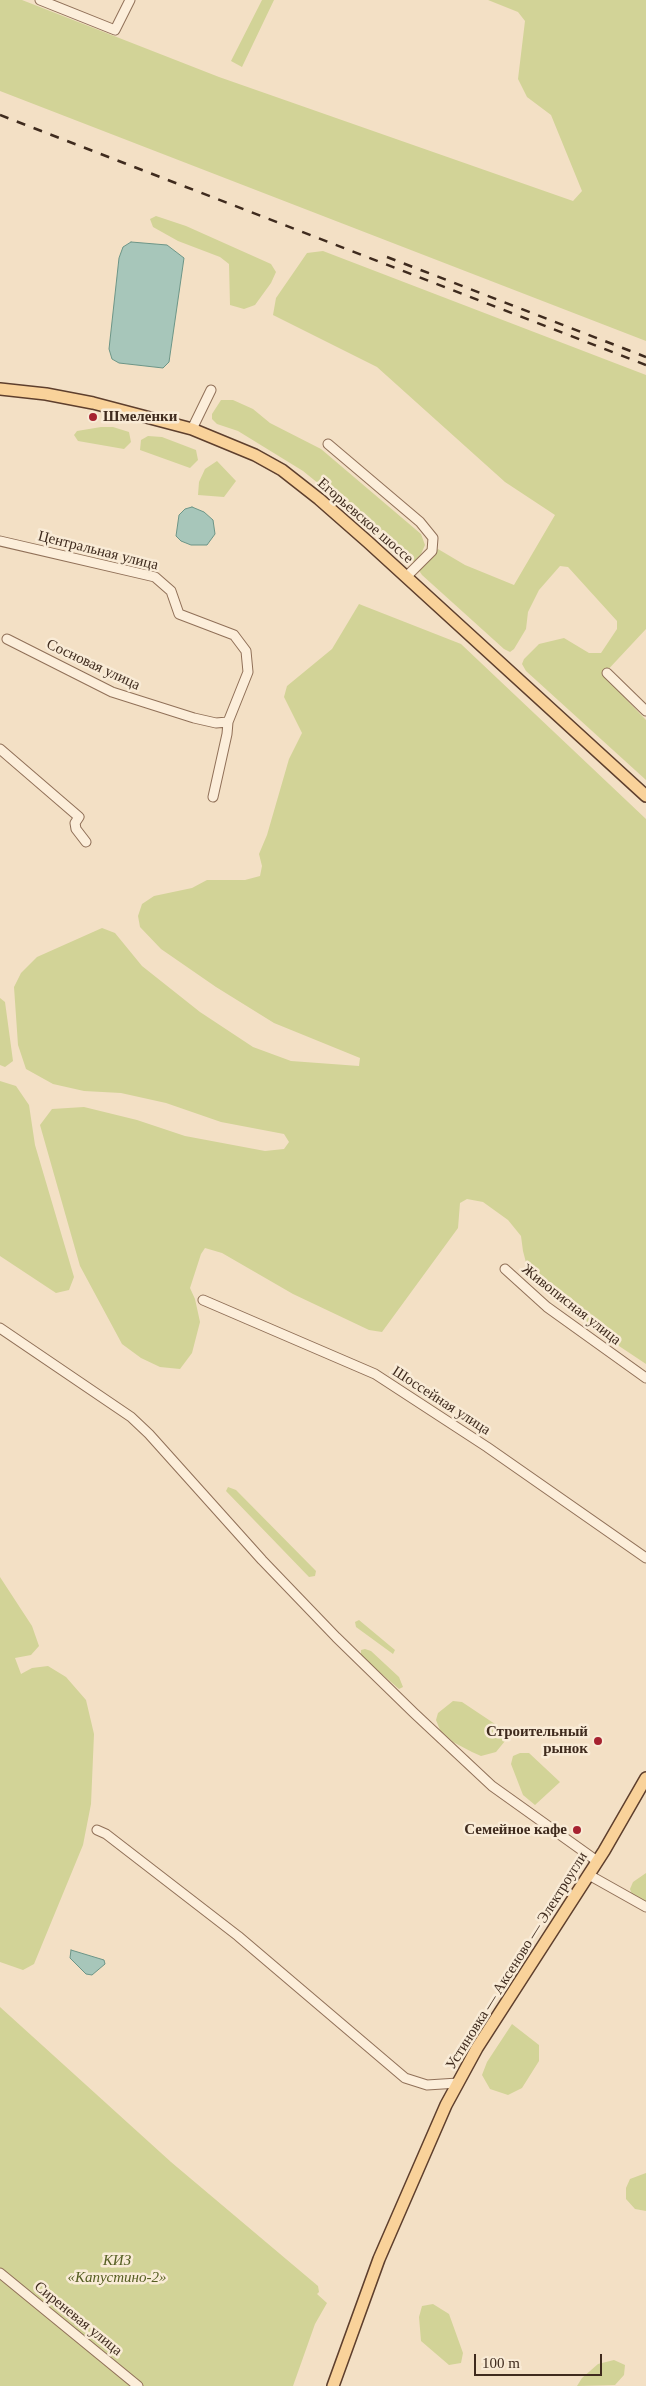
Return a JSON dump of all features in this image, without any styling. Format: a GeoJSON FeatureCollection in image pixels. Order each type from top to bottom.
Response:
{"type":"FeatureCollection","features":[{"type":"Feature","properties":{"kind":"main road","name":"Егорьевское шоссе"},"geometry":{"type":"LineString","coordinates":[[0,389],[46,394],[93,403],[192,429],[256,455],[282,470],[319,499],[646,796]]}},
{"type":"Feature","properties":{"kind":"main road","name":"Устиновка — Аксеново — Электроугли"},"geometry":{"type":"LineString","coordinates":[[333,2386],[379,2259],[446,2105],[477,2048],[589,1875],[646,1778]]}},
{"type":"Feature","properties":{"kind":"street"},"geometry":{"type":"LineString","coordinates":[[40,0],[115,30],[130,0]]}},
{"type":"Feature","properties":{"kind":"street"},"geometry":{"type":"LineString","coordinates":[[192,429],[211,390]]}},
{"type":"Feature","properties":{"kind":"street"},"geometry":{"type":"LineString","coordinates":[[328,444],[420,522],[433,538],[432,551],[406,577]]}},
{"type":"Feature","properties":{"kind":"street","name":"Центральная улица"},"geometry":{"type":"LineString","coordinates":[[0,541],[155,577],[171,592],[179,614],[234,635],[246,651],[248,672],[228,722],[213,797]]}},
{"type":"Feature","properties":{"kind":"street","name":"Сосновая улица"},"geometry":{"type":"LineString","coordinates":[[7,639],[112,692],[194,718],[216,723],[228,722]]}},
{"type":"Feature","properties":{"kind":"street"},"geometry":{"type":"LineString","coordinates":[[607,673],[646,711]]}},
{"type":"Feature","properties":{"kind":"street"},"geometry":{"type":"LineString","coordinates":[[0,749],[79,817],[76,823],[76,830],[86,842]]}},
{"type":"Feature","properties":{"kind":"street","name":"Живописная улица"},"geometry":{"type":"LineString","coordinates":[[505,1269],[547,1307],[646,1378]]}},
{"type":"Feature","properties":{"kind":"street","name":"Шоссейная улица"},"geometry":{"type":"LineString","coordinates":[[203,1300],[375,1374],[502,1458],[646,1558]]}},
{"type":"Feature","properties":{"kind":"street"},"geometry":{"type":"LineString","coordinates":[[0,1328],[132,1417],[289,1588],[414,1713],[492,1786],[597,1862]]}},
{"type":"Feature","properties":{"kind":"street"},"geometry":{"type":"LineString","coordinates":[[97,1830],[106,1834],[238,1936],[405,2078],[426,2085],[458,2083]]}},
{"type":"Feature","properties":{"kind":"street"},"geometry":{"type":"LineString","coordinates":[[589,1875],[646,1907]]}},
{"type":"Feature","properties":{"kind":"street","name":"Сиреневая улица"},"geometry":{"type":"LineString","coordinates":[[0,2273],[138,2386]]}},
{"type":"Feature","properties":{"kind":"green space"},"geometry":{"type":"Polygon","coordinates":[[[0,0],[22,0],[219,77],[573,201],[582,191],[551,115],[527,97],[518,79],[525,21],[518,12],[488,0],[646,0],[646,341],[0,91],[0,0]]]}},
{"type":"Feature","properties":{"kind":"green space"},"geometry":{"type":"Polygon","coordinates":[[[262,0],[274,0],[242,67],[231,61],[262,0]]]}},
{"type":"Feature","properties":{"kind":"green space"},"geometry":{"type":"Polygon","coordinates":[[[156,216],[186,226],[271,264],[276,272],[271,283],[255,305],[244,309],[230,305],[229,264],[220,257],[178,241],[153,227],[150,219],[156,216]]]}},
{"type":"Feature","properties":{"kind":"green space"},"geometry":{"type":"Polygon","coordinates":[[[323,251],[646,375],[646,629],[603,675],[646,720],[646,780],[526,671],[522,664],[524,659],[539,644],[564,638],[589,653],[601,653],[617,629],[617,621],[568,567],[560,566],[539,590],[528,612],[526,629],[514,649],[510,652],[504,649],[422,575],[418,569],[438,549],[465,565],[514,585],[555,515],[505,482],[377,367],[273,315],[276,298],[307,253],[323,251]]]}},
{"type":"Feature","properties":{"kind":"green space"},"geometry":{"type":"Polygon","coordinates":[[[221,400],[233,400],[253,409],[270,423],[321,449],[421,534],[425,545],[421,554],[415,561],[406,563],[340,501],[303,471],[238,431],[217,424],[212,419],[212,414],[221,400]]]}},
{"type":"Feature","properties":{"kind":"green space"},"geometry":{"type":"Polygon","coordinates":[[[113,427],[129,432],[131,442],[124,449],[78,441],[74,435],[77,431],[113,427]]]}},
{"type":"Feature","properties":{"kind":"green space"},"geometry":{"type":"Polygon","coordinates":[[[148,436],[162,437],[196,450],[198,460],[190,468],[140,450],[141,440],[148,436]]]}},
{"type":"Feature","properties":{"kind":"green space"},"geometry":{"type":"Polygon","coordinates":[[[217,461],[236,481],[224,497],[198,495],[199,482],[205,469],[217,461]]]}},
{"type":"Feature","properties":{"kind":"green space"},"geometry":{"type":"Polygon","coordinates":[[[359,604],[461,644],[646,819],[646,1364],[586,1324],[530,1278],[521,1236],[508,1220],[483,1202],[467,1199],[460,1203],[458,1228],[382,1332],[369,1330],[293,1294],[222,1253],[205,1248],[201,1254],[190,1288],[195,1299],[200,1322],[192,1353],[180,1369],[160,1367],[141,1358],[122,1344],[80,1266],[40,1125],[52,1109],[84,1107],[137,1120],[185,1136],[265,1151],[284,1149],[289,1142],[284,1134],[221,1122],[166,1103],[121,1093],[84,1091],[53,1084],[26,1069],[18,1045],[14,987],[21,973],[37,957],[102,928],[115,933],[142,966],[200,1012],[253,1047],[291,1061],[359,1066],[360,1058],[274,1023],[216,987],[161,949],[140,927],[138,916],[142,904],[154,896],[192,888],[207,880],[245,880],[260,876],[262,866],[259,854],[267,835],[289,759],[302,733],[284,697],[287,686],[332,649],[359,604]]]}},
{"type":"Feature","properties":{"kind":"green space"},"geometry":{"type":"Polygon","coordinates":[[[0,998],[5,1002],[13,1061],[5,1067],[0,1065],[0,998]]]}},
{"type":"Feature","properties":{"kind":"green space"},"geometry":{"type":"Polygon","coordinates":[[[0,1081],[16,1086],[29,1105],[35,1145],[74,1277],[69,1290],[56,1293],[0,1256],[0,1081]]]}},
{"type":"Feature","properties":{"kind":"green space"},"geometry":{"type":"Polygon","coordinates":[[[228,1487],[236,1490],[316,1571],[315,1576],[309,1577],[226,1491],[228,1487]]]}},
{"type":"Feature","properties":{"kind":"green space"},"geometry":{"type":"Polygon","coordinates":[[[0,1577],[32,1626],[39,1646],[31,1655],[15,1658],[21,1674],[32,1668],[48,1666],[66,1677],[86,1700],[94,1734],[91,1804],[83,1845],[34,1964],[23,1970],[0,1962],[0,1577]]]}},
{"type":"Feature","properties":{"kind":"green space"},"geometry":{"type":"Polygon","coordinates":[[[359,1620],[395,1650],[393,1654],[356,1627],[355,1622],[359,1620]]]}},
{"type":"Feature","properties":{"kind":"green space"},"geometry":{"type":"Polygon","coordinates":[[[361,1650],[371,1651],[399,1677],[403,1687],[399,1689],[361,1656],[361,1650]]]}},
{"type":"Feature","properties":{"kind":"green space"},"geometry":{"type":"Polygon","coordinates":[[[453,1701],[462,1702],[501,1728],[506,1735],[505,1741],[496,1752],[481,1756],[453,1742],[440,1730],[436,1720],[438,1713],[453,1701]]]}},
{"type":"Feature","properties":{"kind":"green space"},"geometry":{"type":"Polygon","coordinates":[[[520,1753],[529,1753],[560,1782],[535,1805],[523,1795],[511,1764],[513,1756],[520,1753]]]}},
{"type":"Feature","properties":{"kind":"green space"},"geometry":{"type":"Polygon","coordinates":[[[646,1873],[646,1902],[632,1895],[630,1889],[633,1882],[646,1873]]]}},
{"type":"Feature","properties":{"kind":"green space","name":"КИЗ «Капустино-2»"},"geometry":{"type":"Polygon","coordinates":[[[0,2007],[171,2162],[318,2286],[319,2292],[317,2294],[327,2303],[315,2324],[293,2386],[0,2386],[0,2007]]]}},
{"type":"Feature","properties":{"kind":"green space"},"geometry":{"type":"Polygon","coordinates":[[[512,2024],[539,2045],[539,2061],[522,2088],[508,2095],[490,2089],[482,2075],[487,2062],[512,2024]]]}},
{"type":"Feature","properties":{"kind":"green space"},"geometry":{"type":"Polygon","coordinates":[[[646,2173],[646,2211],[635,2209],[626,2199],[626,2188],[630,2179],[646,2173]]]}},
{"type":"Feature","properties":{"kind":"green space"},"geometry":{"type":"Polygon","coordinates":[[[433,2304],[449,2314],[463,2353],[461,2363],[449,2365],[421,2341],[419,2317],[422,2306],[433,2304]]]}},
{"type":"Feature","properties":{"kind":"green space"},"geometry":{"type":"Polygon","coordinates":[[[614,2360],[625,2365],[624,2375],[615,2385],[577,2386],[582,2378],[598,2364],[614,2360]]]}},
{"type":"Feature","properties":{"kind":"shaded area"},"geometry":{"type":"Polygon","coordinates":[[[131,242],[167,245],[184,258],[169,362],[163,368],[119,363],[112,359],[109,349],[119,258],[123,247],[131,242]]]}},
{"type":"Feature","properties":{"kind":"shaded area"},"geometry":{"type":"Polygon","coordinates":[[[192,507],[204,512],[213,520],[215,534],[207,545],[191,545],[181,541],[176,536],[179,515],[185,509],[192,507]]]}},
{"type":"Feature","properties":{"kind":"shaded area"},"geometry":{"type":"Polygon","coordinates":[[[71,1950],[104,1960],[105,1964],[92,1975],[86,1974],[70,1958],[71,1950]]]}},
{"type":"Feature","properties":{"kind":"railway"},"geometry":{"type":"LineString","coordinates":[[0,115],[646,365]]}},
{"type":"Feature","properties":{"kind":"railway"},"geometry":{"type":"LineString","coordinates":[[387,257],[646,357]]}},
{"type":"Feature","properties":{"kind":"place","name":"Шмеленки"},"geometry":{"type":"Point","coordinates":[93,417]}},
{"type":"Feature","properties":{"kind":"place","name":"Строительный рынок"},"geometry":{"type":"Point","coordinates":[598,1741]}},
{"type":"Feature","properties":{"kind":"place","name":"Семейное кафе"},"geometry":{"type":"Point","coordinates":[577,1830]}}]}
